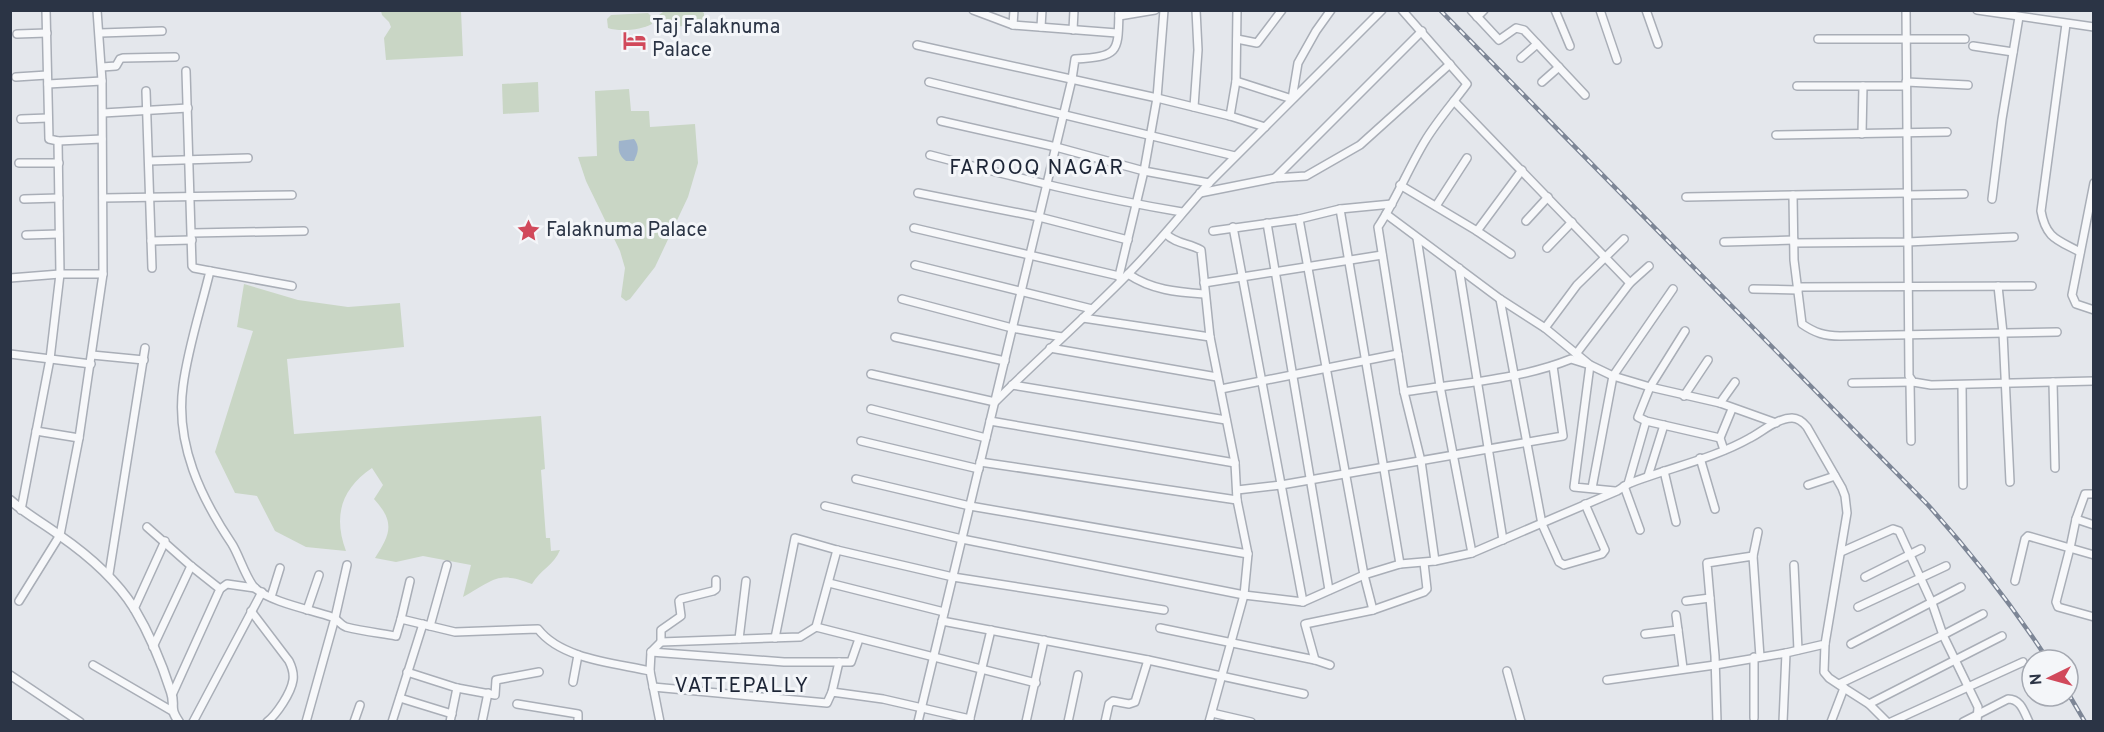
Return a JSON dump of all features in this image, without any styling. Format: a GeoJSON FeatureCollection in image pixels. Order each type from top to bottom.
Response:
{"type":"FeatureCollection","features":[{"type":"Feature","properties":{"kind":"street"},"geometry":{"type":"LineString","coordinates":[[46,10],[49,140],[102,139]]}},
{"type":"Feature","properties":{"kind":"street"},"geometry":{"type":"LineString","coordinates":[[19,601],[60,535],[79,438],[103,274],[102,67],[97,10]]}},
{"type":"Feature","properties":{"kind":"street"},"geometry":{"type":"LineString","coordinates":[[973,10],[1013,25],[1117,33]]}},
{"type":"Feature","properties":{"kind":"street"},"geometry":{"type":"LineString","coordinates":[[1013,25],[1014,10]]}},
{"type":"Feature","properties":{"kind":"street"},"geometry":{"type":"LineString","coordinates":[[1041,27],[1042,10]]}},
{"type":"Feature","properties":{"kind":"street"},"geometry":{"type":"LineString","coordinates":[[1073,30],[1074,10]]}},
{"type":"Feature","properties":{"kind":"street"},"geometry":{"type":"LineString","coordinates":[[918,722],[1064,114],[1075,58],[1101,57],[1116,47],[1119,39],[1117,33],[1119,13],[1155,10]]}},
{"type":"Feature","properties":{"kind":"street"},"geometry":{"type":"LineString","coordinates":[[1120,279],[1144,171],[1157,98],[1164,10]]}},
{"type":"Feature","properties":{"kind":"street"},"geometry":{"type":"LineString","coordinates":[[1194,108],[1198,51],[1196,10]]}},
{"type":"Feature","properties":{"kind":"street"},"geometry":{"type":"LineString","coordinates":[[1230,116],[1236,81],[1237,10]]}},
{"type":"Feature","properties":{"kind":"street"},"geometry":{"type":"LineString","coordinates":[[1237,39],[1257,43],[1282,10]]}},
{"type":"Feature","properties":{"kind":"street"},"geometry":{"type":"LineString","coordinates":[[1292,99],[1298,63],[1331,10]]}},
{"type":"Feature","properties":{"kind":"street"},"geometry":{"type":"LineString","coordinates":[[995,402],[1083,318],[1120,279],[1128,274],[1209,183],[1382,10]]}},
{"type":"Feature","properties":{"kind":"street"},"geometry":{"type":"LineString","coordinates":[[1402,10],[1467,84],[1426,139],[1378,228],[1404,392],[1421,461],[1435,561]]}},
{"type":"Feature","properties":{"kind":"street"},"geometry":{"type":"LineString","coordinates":[[1484,10],[1474,14],[1499,40],[1516,28],[1520,28],[1585,95]]}},
{"type":"Feature","properties":{"kind":"street"},"geometry":{"type":"LineString","coordinates":[[1555,10],[1570,46]]}},
{"type":"Feature","properties":{"kind":"street"},"geometry":{"type":"LineString","coordinates":[[1600,10],[1617,60]]}},
{"type":"Feature","properties":{"kind":"street"},"geometry":{"type":"LineString","coordinates":[[1646,10],[1658,44]]}},
{"type":"Feature","properties":{"kind":"street"},"geometry":{"type":"LineString","coordinates":[[1906,10],[1907,286],[1911,441]]}},
{"type":"Feature","properties":{"kind":"street"},"geometry":{"type":"LineString","coordinates":[[1977,10],[2094,27]]}},
{"type":"Feature","properties":{"kind":"street"},"geometry":{"type":"LineString","coordinates":[[1992,199],[2019,17]]}},
{"type":"Feature","properties":{"kind":"street"},"geometry":{"type":"LineString","coordinates":[[2066,24],[2041,211],[2049,235],[2080,252]]}},
{"type":"Feature","properties":{"kind":"street"},"geometry":{"type":"LineString","coordinates":[[100,33],[162,31]]}},
{"type":"Feature","properties":{"kind":"street"},"geometry":{"type":"LineString","coordinates":[[1275,178],[1422,31]]}},
{"type":"Feature","properties":{"kind":"street"},"geometry":{"type":"LineString","coordinates":[[17,34],[47,33]]}},
{"type":"Feature","properties":{"kind":"street"},"geometry":{"type":"LineString","coordinates":[[1818,39],[1965,39]]}},
{"type":"Feature","properties":{"kind":"street"},"geometry":{"type":"LineString","coordinates":[[1521,58],[1537,44]]}},
{"type":"Feature","properties":{"kind":"street"},"geometry":{"type":"LineString","coordinates":[[917,45],[1157,98],[1265,127]]}},
{"type":"Feature","properties":{"kind":"street"},"geometry":{"type":"LineString","coordinates":[[1973,46],[2013,52]]}},
{"type":"Feature","properties":{"kind":"street"},"geometry":{"type":"LineString","coordinates":[[102,67],[116,66],[123,58],[175,57]]}},
{"type":"Feature","properties":{"kind":"street"},"geometry":{"type":"LineString","coordinates":[[1200,193],[1275,178],[1306,176],[1360,145],[1450,64]]}},
{"type":"Feature","properties":{"kind":"street"},"geometry":{"type":"LineString","coordinates":[[1542,82],[1558,67]]}},
{"type":"Feature","properties":{"kind":"street"},"geometry":{"type":"LineString","coordinates":[[186,71],[193,267],[292,286]]}},
{"type":"Feature","properties":{"kind":"street"},"geometry":{"type":"LineString","coordinates":[[16,77],[47,75]]}},
{"type":"Feature","properties":{"kind":"street"},"geometry":{"type":"LineString","coordinates":[[48,84],[102,81]]}},
{"type":"Feature","properties":{"kind":"street"},"geometry":{"type":"LineString","coordinates":[[1236,81],[1292,99]]}},
{"type":"Feature","properties":{"kind":"street"},"geometry":{"type":"LineString","coordinates":[[929,82],[1235,156]]}},
{"type":"Feature","properties":{"kind":"street"},"geometry":{"type":"LineString","coordinates":[[1797,86],[1968,85]]}},
{"type":"Feature","properties":{"kind":"street"},"geometry":{"type":"LineString","coordinates":[[1862,134],[1863,86]]}},
{"type":"Feature","properties":{"kind":"street"},"geometry":{"type":"LineString","coordinates":[[146,91],[152,268]]}},
{"type":"Feature","properties":{"kind":"street"},"geometry":{"type":"LineString","coordinates":[[1454,101],[1630,283]]}},
{"type":"Feature","properties":{"kind":"street"},"geometry":{"type":"LineString","coordinates":[[103,113],[188,108]]}},
{"type":"Feature","properties":{"kind":"street"},"geometry":{"type":"LineString","coordinates":[[21,119],[48,118]]}},
{"type":"Feature","properties":{"kind":"street"},"geometry":{"type":"LineString","coordinates":[[941,121],[1056,147],[1144,171],[1209,183]]}},
{"type":"Feature","properties":{"kind":"street"},"geometry":{"type":"LineString","coordinates":[[1776,135],[1947,132]]}},
{"type":"Feature","properties":{"kind":"street"},"geometry":{"type":"LineString","coordinates":[[21,510],[50,359],[60,274],[58,141]]}},
{"type":"Feature","properties":{"kind":"street"},"geometry":{"type":"LineString","coordinates":[[930,155],[1047,185],[1136,205],[1182,212]]}},
{"type":"Feature","properties":{"kind":"street"},"geometry":{"type":"LineString","coordinates":[[149,161],[248,158]]}},
{"type":"Feature","properties":{"kind":"street"},"geometry":{"type":"LineString","coordinates":[[1436,206],[1467,158]]}},
{"type":"Feature","properties":{"kind":"street"},"geometry":{"type":"LineString","coordinates":[[19,163],[59,163]]}},
{"type":"Feature","properties":{"kind":"street"},"geometry":{"type":"LineString","coordinates":[[1477,231],[1522,170]]}},
{"type":"Feature","properties":{"kind":"street"},"geometry":{"type":"LineString","coordinates":[[2094,183],[2072,298],[2076,304],[2094,310]]}},
{"type":"Feature","properties":{"kind":"street"},"geometry":{"type":"LineString","coordinates":[[1400,185],[1511,254]]}},
{"type":"Feature","properties":{"kind":"street"},"geometry":{"type":"LineString","coordinates":[[918,193],[1039,217],[1128,240]]}},
{"type":"Feature","properties":{"kind":"street"},"geometry":{"type":"LineString","coordinates":[[1686,197],[1964,194]]}},
{"type":"Feature","properties":{"kind":"street"},"geometry":{"type":"LineString","coordinates":[[103,198],[292,195]]}},
{"type":"Feature","properties":{"kind":"street"},"geometry":{"type":"LineString","coordinates":[[1793,195],[1794,241],[1802,324],[1812,332],[1826,336],[2057,332]]}},
{"type":"Feature","properties":{"kind":"street"},"geometry":{"type":"LineString","coordinates":[[1526,221],[1548,197]]}},
{"type":"Feature","properties":{"kind":"street"},"geometry":{"type":"LineString","coordinates":[[24,199],[59,198]]}},
{"type":"Feature","properties":{"kind":"street"},"geometry":{"type":"LineString","coordinates":[[1213,231],[1299,219],[1340,208],[1392,204]]}},
{"type":"Feature","properties":{"kind":"street"},"geometry":{"type":"LineString","coordinates":[[1340,208],[1400,564]]}},
{"type":"Feature","properties":{"kind":"street"},"geometry":{"type":"LineString","coordinates":[[1386,214],[1500,300],[1545,328],[1590,365]]}},
{"type":"Feature","properties":{"kind":"street"},"geometry":{"type":"LineString","coordinates":[[1299,219],[1364,575],[1373,609]]}},
{"type":"Feature","properties":{"kind":"street"},"geometry":{"type":"LineString","coordinates":[[1547,248],[1572,222]]}},
{"type":"Feature","properties":{"kind":"street"},"geometry":{"type":"LineString","coordinates":[[1267,223],[1329,590]]}},
{"type":"Feature","properties":{"kind":"street"},"geometry":{"type":"LineString","coordinates":[[1233,227],[1303,602]]}},
{"type":"Feature","properties":{"kind":"street"},"geometry":{"type":"LineString","coordinates":[[914,228],[1120,279]]}},
{"type":"Feature","properties":{"kind":"street"},"geometry":{"type":"LineString","coordinates":[[151,241],[192,236],[304,231]]}},
{"type":"Feature","properties":{"kind":"street"},"geometry":{"type":"LineString","coordinates":[[26,235],[59,234]]}},
{"type":"Feature","properties":{"kind":"street"},"geometry":{"type":"LineString","coordinates":[[1166,234],[1179,244],[1201,250],[1210,337],[1235,463],[1237,500],[1248,554],[1244,595],[1209,722]]}},
{"type":"Feature","properties":{"kind":"street"},"geometry":{"type":"LineString","coordinates":[[1724,242],[1907,242],[2014,237]]}},
{"type":"Feature","properties":{"kind":"street"},"geometry":{"type":"LineString","coordinates":[[1417,238],[1440,386],[1472,553]]}},
{"type":"Feature","properties":{"kind":"street"},"geometry":{"type":"LineString","coordinates":[[1545,328],[1577,285],[1624,239]]}},
{"type":"Feature","properties":{"kind":"street"},"geometry":{"type":"LineString","coordinates":[[1204,283],[1382,255]]}},
{"type":"Feature","properties":{"kind":"street"},"geometry":{"type":"LineString","coordinates":[[915,265],[1092,309]]}},
{"type":"Feature","properties":{"kind":"street"},"geometry":{"type":"LineString","coordinates":[[1576,354],[1630,283],[1649,266]]}},
{"type":"Feature","properties":{"kind":"street"},"geometry":{"type":"LineString","coordinates":[[1459,268],[1503,540]]}},
{"type":"Feature","properties":{"kind":"street"},"geometry":{"type":"LineString","coordinates":[[193,722],[251,611],[258,590],[235,548],[212,514],[195,478],[184,434],[183,387],[210,271]]}},
{"type":"Feature","properties":{"kind":"street"},"geometry":{"type":"LineString","coordinates":[[10,278],[60,274],[103,274]]}},
{"type":"Feature","properties":{"kind":"street"},"geometry":{"type":"LineString","coordinates":[[1128,274],[1153,287],[1204,294]]}},
{"type":"Feature","properties":{"kind":"street"},"geometry":{"type":"LineString","coordinates":[[1998,286],[2003,333],[2010,482]]}},
{"type":"Feature","properties":{"kind":"street"},"geometry":{"type":"LineString","coordinates":[[1753,289],[2032,286]]}},
{"type":"Feature","properties":{"kind":"street"},"geometry":{"type":"LineString","coordinates":[[1592,488],[1613,376],[1673,289]]}},
{"type":"Feature","properties":{"kind":"street"},"geometry":{"type":"LineString","coordinates":[[902,299],[1012,327],[1062,337]]}},
{"type":"Feature","properties":{"kind":"street"},"geometry":{"type":"LineString","coordinates":[[1500,300],[1542,524],[1559,562],[1563,565],[1602,554],[1604,548],[1585,504]]}},
{"type":"Feature","properties":{"kind":"street"},"geometry":{"type":"LineString","coordinates":[[1083,318],[1210,337]]}},
{"type":"Feature","properties":{"kind":"street"},"geometry":{"type":"LineString","coordinates":[[1684,331],[1650,387],[1638,417],[1720,438]]}},
{"type":"Feature","properties":{"kind":"street"},"geometry":{"type":"LineString","coordinates":[[895,337],[1005,361]]}},
{"type":"Feature","properties":{"kind":"street"},"geometry":{"type":"LineString","coordinates":[[109,574],[145,348]]}},
{"type":"Feature","properties":{"kind":"street"},"geometry":{"type":"LineString","coordinates":[[1050,348],[1217,377]]}},
{"type":"Feature","properties":{"kind":"street"},"geometry":{"type":"LineString","coordinates":[[10,354],[90,364]]}},
{"type":"Feature","properties":{"kind":"street"},"geometry":{"type":"LineString","coordinates":[[1221,389],[1398,354]]}},
{"type":"Feature","properties":{"kind":"street"},"geometry":{"type":"LineString","coordinates":[[92,355],[144,360]]}},
{"type":"Feature","properties":{"kind":"street"},"geometry":{"type":"LineString","coordinates":[[1404,392],[1514,375],[1553,366],[1571,358],[1613,376],[1720,404],[1776,423]]}},
{"type":"Feature","properties":{"kind":"street"},"geometry":{"type":"LineString","coordinates":[[1684,396],[1708,360]]}},
{"type":"Feature","properties":{"kind":"street"},"geometry":{"type":"LineString","coordinates":[[1590,365],[1574,487],[1617,491]]}},
{"type":"Feature","properties":{"kind":"street"},"geometry":{"type":"LineString","coordinates":[[1237,490],[1281,485],[1563,436],[1553,366]]}},
{"type":"Feature","properties":{"kind":"street"},"geometry":{"type":"LineString","coordinates":[[871,374],[995,402]]}},
{"type":"Feature","properties":{"kind":"street"},"geometry":{"type":"LineString","coordinates":[[1852,383],[1911,382],[1931,385],[1962,385],[2094,381]]}},
{"type":"Feature","properties":{"kind":"street"},"geometry":{"type":"LineString","coordinates":[[1720,404],[1735,382]]}},
{"type":"Feature","properties":{"kind":"street"},"geometry":{"type":"LineString","coordinates":[[2053,382],[2055,468]]}},
{"type":"Feature","properties":{"kind":"street"},"geometry":{"type":"LineString","coordinates":[[1012,385],[1226,420]]}},
{"type":"Feature","properties":{"kind":"street"},"geometry":{"type":"LineString","coordinates":[[1962,385],[1963,485]]}},
{"type":"Feature","properties":{"kind":"street"},"geometry":{"type":"LineString","coordinates":[[870,409],[986,438]]}},
{"type":"Feature","properties":{"kind":"street"},"geometry":{"type":"LineString","coordinates":[[1724,450],[1720,438],[1732,409]]}},
{"type":"Feature","properties":{"kind":"street"},"geometry":{"type":"LineString","coordinates":[[825,506],[962,539],[1244,595],[1303,602],[1364,575],[1400,564],[1424,563],[1472,553],[1617,491],[1626,485],[1748,440],[1776,423],[1791,418],[1802,421],[1835,476],[1847,504],[1825,644],[1824,672],[1829,678],[1869,704],[1889,722],[2020,663]]}},
{"type":"Feature","properties":{"kind":"street"},"geometry":{"type":"LineString","coordinates":[[990,421],[1235,463]]}},
{"type":"Feature","properties":{"kind":"street"},"geometry":{"type":"LineString","coordinates":[[1640,530],[1626,485],[1647,421]]}},
{"type":"Feature","properties":{"kind":"street"},"geometry":{"type":"LineString","coordinates":[[1648,476],[1664,425]]}},
{"type":"Feature","properties":{"kind":"street"},"geometry":{"type":"LineString","coordinates":[[36,431],[79,438]]}},
{"type":"Feature","properties":{"kind":"street"},"geometry":{"type":"LineString","coordinates":[[861,441],[979,465],[1237,500]]}},
{"type":"Feature","properties":{"kind":"street"},"geometry":{"type":"LineString","coordinates":[[1700,458],[1715,509]]}},
{"type":"Feature","properties":{"kind":"street"},"geometry":{"type":"LineString","coordinates":[[1664,471],[1676,522]]}},
{"type":"Feature","properties":{"kind":"street"},"geometry":{"type":"LineString","coordinates":[[1808,484],[1835,476]]}},
{"type":"Feature","properties":{"kind":"street"},"geometry":{"type":"LineString","coordinates":[[856,479],[970,506],[1248,554]]}},
{"type":"Feature","properties":{"kind":"street"},"geometry":{"type":"LineString","coordinates":[[2094,494],[2085,494],[2076,519],[2056,605],[2058,608],[2094,617]]}},
{"type":"Feature","properties":{"kind":"street"},"geometry":{"type":"LineString","coordinates":[[11,503],[60,535],[109,574],[134,609],[153,647],[172,695],[172,711]]}},
{"type":"Feature","properties":{"kind":"street"},"geometry":{"type":"LineString","coordinates":[[2076,519],[2094,525]]}},
{"type":"Feature","properties":{"kind":"street"},"geometry":{"type":"LineString","coordinates":[[147,527],[220,590]]}},
{"type":"Feature","properties":{"kind":"street"},"geometry":{"type":"LineString","coordinates":[[1841,552],[1896,529],[1932,603],[1943,635],[1969,686],[1978,717]]}},
{"type":"Feature","properties":{"kind":"street"},"geometry":{"type":"LineString","coordinates":[[1755,718],[1757,657],[1753,556],[1758,532]]}},
{"type":"Feature","properties":{"kind":"street"},"geometry":{"type":"LineString","coordinates":[[2014,580],[2025,539],[2028,536],[2094,555]]}},
{"type":"Feature","properties":{"kind":"street"},"geometry":{"type":"LineString","coordinates":[[775,638],[795,538],[953,577],[1164,610]]}},
{"type":"Feature","properties":{"kind":"street"},"geometry":{"type":"LineString","coordinates":[[134,609],[165,541]]}},
{"type":"Feature","properties":{"kind":"street"},"geometry":{"type":"LineString","coordinates":[[1865,577],[1921,549]]}},
{"type":"Feature","properties":{"kind":"street"},"geometry":{"type":"LineString","coordinates":[[660,722],[650,671],[651,651],[661,642],[800,637],[816,627],[837,550]]}},
{"type":"Feature","properties":{"kind":"street"},"geometry":{"type":"LineString","coordinates":[[1716,722],[1715,665],[1707,563],[1753,556]]}},
{"type":"Feature","properties":{"kind":"street"},"geometry":{"type":"LineString","coordinates":[[1315,660],[1305,624],[1373,609],[1425,592],[1427,589],[1424,563]]}},
{"type":"Feature","properties":{"kind":"street"},"geometry":{"type":"LineString","coordinates":[[306,722],[347,565]]}},
{"type":"Feature","properties":{"kind":"street"},"geometry":{"type":"LineString","coordinates":[[392,722],[407,672],[447,565]]}},
{"type":"Feature","properties":{"kind":"street"},"geometry":{"type":"LineString","coordinates":[[1794,565],[1798,650]]}},
{"type":"Feature","properties":{"kind":"street"},"geometry":{"type":"LineString","coordinates":[[153,647],[190,566]]}},
{"type":"Feature","properties":{"kind":"street"},"geometry":{"type":"LineString","coordinates":[[1858,607],[1946,566]]}},
{"type":"Feature","properties":{"kind":"street"},"geometry":{"type":"LineString","coordinates":[[271,597],[279,568]]}},
{"type":"Feature","properties":{"kind":"street"},"geometry":{"type":"LineString","coordinates":[[307,610],[319,575]]}},
{"type":"Feature","properties":{"kind":"street"},"geometry":{"type":"LineString","coordinates":[[172,695],[220,590],[227,584],[258,590],[271,597],[335,618],[343,626],[396,636],[410,580]]}},
{"type":"Feature","properties":{"kind":"street"},"geometry":{"type":"LineString","coordinates":[[661,642],[661,630],[681,616],[679,601],[716,590],[716,580]]}},
{"type":"Feature","properties":{"kind":"street"},"geometry":{"type":"LineString","coordinates":[[739,639],[746,581]]}},
{"type":"Feature","properties":{"kind":"street"},"geometry":{"type":"LineString","coordinates":[[829,583],[944,612]]}},
{"type":"Feature","properties":{"kind":"street"},"geometry":{"type":"LineString","coordinates":[[1851,644],[1960,588]]}},
{"type":"Feature","properties":{"kind":"street"},"geometry":{"type":"LineString","coordinates":[[1686,601],[1710,598]]}},
{"type":"Feature","properties":{"kind":"street"},"geometry":{"type":"LineString","coordinates":[[251,611],[289,661],[293,670],[293,681],[286,696],[267,722]]}},
{"type":"Feature","properties":{"kind":"street"},"geometry":{"type":"LineString","coordinates":[[1832,722],[1841,686],[1983,614]]}},
{"type":"Feature","properties":{"kind":"street"},"geometry":{"type":"LineString","coordinates":[[1676,615],[1683,668]]}},
{"type":"Feature","properties":{"kind":"street"},"geometry":{"type":"LineString","coordinates":[[401,619],[455,632],[538,629],[546,639],[559,648],[578,655],[650,671]]}},
{"type":"Feature","properties":{"kind":"street"},"geometry":{"type":"LineString","coordinates":[[942,621],[1148,660],[1304,694]]}},
{"type":"Feature","properties":{"kind":"street"},"geometry":{"type":"LineString","coordinates":[[816,627],[1035,683]]}},
{"type":"Feature","properties":{"kind":"street"},"geometry":{"type":"LineString","coordinates":[[1160,628],[1315,660],[1329,665]]}},
{"type":"Feature","properties":{"kind":"street"},"geometry":{"type":"LineString","coordinates":[[832,692],[863,695],[969,720],[991,630]]}},
{"type":"Feature","properties":{"kind":"street"},"geometry":{"type":"LineString","coordinates":[[1645,634],[1678,630]]}},
{"type":"Feature","properties":{"kind":"street"},"geometry":{"type":"LineString","coordinates":[[1869,704],[2002,636]]}},
{"type":"Feature","properties":{"kind":"street"},"geometry":{"type":"LineString","coordinates":[[651,651],[784,662],[851,662],[859,639]]}},
{"type":"Feature","properties":{"kind":"street"},"geometry":{"type":"LineString","coordinates":[[1026,722],[1044,640]]}},
{"type":"Feature","properties":{"kind":"street"},"geometry":{"type":"LineString","coordinates":[[1607,680],[1715,665],[1825,644]]}},
{"type":"Feature","properties":{"kind":"street"},"geometry":{"type":"LineString","coordinates":[[1783,722],[1786,653]]}},
{"type":"Feature","properties":{"kind":"street"},"geometry":{"type":"LineString","coordinates":[[573,682],[578,655]]}},
{"type":"Feature","properties":{"kind":"street"},"geometry":{"type":"LineString","coordinates":[[1105,722],[1109,704],[1113,701],[1130,704],[1135,702],[1148,660]]}},
{"type":"Feature","properties":{"kind":"street"},"geometry":{"type":"LineString","coordinates":[[653,687],[827,703],[839,662]]}},
{"type":"Feature","properties":{"kind":"street"},"geometry":{"type":"LineString","coordinates":[[93,665],[172,711],[179,722]]}},
{"type":"Feature","properties":{"kind":"street"},"geometry":{"type":"LineString","coordinates":[[1507,670],[1521,722]]}},
{"type":"Feature","properties":{"kind":"street"},"geometry":{"type":"LineString","coordinates":[[407,672],[457,688],[495,695],[496,680],[539,672]]}},
{"type":"Feature","properties":{"kind":"street"},"geometry":{"type":"LineString","coordinates":[[10,675],[80,722]]}},
{"type":"Feature","properties":{"kind":"street"},"geometry":{"type":"LineString","coordinates":[[1068,722],[1078,675]]}},
{"type":"Feature","properties":{"kind":"street"},"geometry":{"type":"LineString","coordinates":[[400,698],[451,718],[457,688]]}},
{"type":"Feature","properties":{"kind":"street"},"geometry":{"type":"LineString","coordinates":[[482,722],[488,693]]}},
{"type":"Feature","properties":{"kind":"street"},"geometry":{"type":"LineString","coordinates":[[1963,722],[1978,717],[2008,699],[2018,701],[2029,722]]}},
{"type":"Feature","properties":{"kind":"street"},"geometry":{"type":"LineString","coordinates":[[517,704],[578,714],[578,722]]}},
{"type":"Feature","properties":{"kind":"street"},"geometry":{"type":"LineString","coordinates":[[354,722],[360,705]]}},
{"type":"Feature","properties":{"kind":"street"},"geometry":{"type":"LineString","coordinates":[[1212,713],[1251,722]]}},
{"type":"Feature","properties":{"kind":"green space"},"geometry":{"type":"Polygon","coordinates":[[[381,11],[461,11],[463,56],[386,60],[384,38],[391,27],[381,11]]]}},
{"type":"Feature","properties":{"kind":"green space"},"geometry":{"type":"Polygon","coordinates":[[[701,11],[704,13],[704,21],[694,25],[660,24],[659,15],[663,12],[701,11]]]}},
{"type":"Feature","properties":{"kind":"green space"},"geometry":{"type":"Polygon","coordinates":[[[648,13],[652,17],[652,24],[648,26],[624,30],[608,28],[607,19],[611,15],[648,13]]]}},
{"type":"Feature","properties":{"kind":"green space"},"geometry":{"type":"Polygon","coordinates":[[[538,82],[539,112],[503,114],[502,84],[538,82]]]}},
{"type":"Feature","properties":{"kind":"green space"},"geometry":{"type":"Polygon","coordinates":[[[629,89],[631,111],[649,111],[650,127],[695,124],[698,163],[688,197],[655,267],[626,301],[621,297],[625,268],[620,251],[586,181],[578,157],[597,156],[595,91],[629,89]]]}},
{"type":"Feature","properties":{"kind":"green space"},"geometry":{"type":"Polygon","coordinates":[[[244,284],[298,300],[348,307],[400,303],[404,347],[287,359],[294,434],[541,416],[545,469],[541,470],[546,538],[550,538],[551,551],[560,550],[532,584],[511,578],[496,579],[463,597],[471,565],[423,556],[396,562],[375,558],[385,541],[388,521],[374,499],[383,485],[372,468],[353,485],[342,504],[340,526],[346,551],[306,547],[275,531],[257,496],[235,493],[215,452],[253,331],[237,327],[244,284]]]}},
{"type":"Feature","properties":{"kind":"water"},"geometry":{"type":"Polygon","coordinates":[[[634,139],[638,147],[637,155],[634,161],[626,161],[619,152],[619,141],[634,139]]]}},
{"type":"Feature","properties":{"kind":"railway"},"geometry":{"type":"LineString","coordinates":[[1440,10],[1928,505],[1991,580],[2040,648]]}},
{"type":"Feature","properties":{"kind":"railway"},"geometry":{"type":"LineString","coordinates":[[2077,708],[2085,722]]}},
{"type":"Feature","properties":{"kind":"place","name":"Taj Falaknuma Palace"},"geometry":{"type":"Point","coordinates":[634,40]}},
{"type":"Feature","properties":{"kind":"place","name":"Falaknuma Palace"},"geometry":{"type":"Point","coordinates":[528,231]}},
{"type":"Feature","properties":{"kind":"district","name":"FAROOQ NAGAR"},"geometry":{"type":"Point","coordinates":[1037,168]}},
{"type":"Feature","properties":{"kind":"district","name":"VATTEPALLY"},"geometry":{"type":"Point","coordinates":[742,686]}}]}
